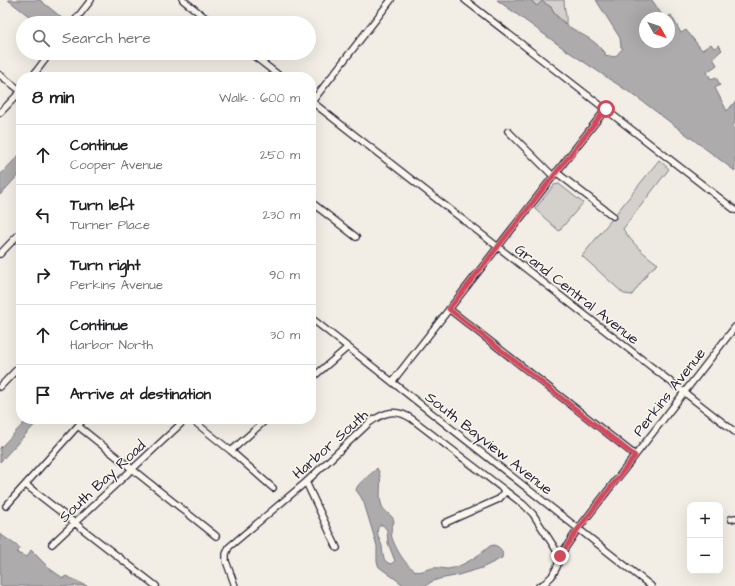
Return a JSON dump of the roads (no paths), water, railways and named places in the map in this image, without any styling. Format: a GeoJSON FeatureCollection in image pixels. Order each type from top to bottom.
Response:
{"type":"FeatureCollection","features":[{"type":"Feature","properties":{"kind":"street"},"geometry":{"type":"LineString","coordinates":[[79,16],[91,0]]}},
{"type":"Feature","properties":{"kind":"street"},"geometry":{"type":"LineString","coordinates":[[182,0],[203,16]]}},
{"type":"Feature","properties":{"kind":"street"},"geometry":{"type":"LineString","coordinates":[[316,96],[391,0]]}},
{"type":"Feature","properties":{"kind":"street"},"geometry":{"type":"LineString","coordinates":[[465,0],[735,210]]}},
{"type":"Feature","properties":{"kind":"street"},"geometry":{"type":"LineString","coordinates":[[36,72],[45,60]]}},
{"type":"Feature","properties":{"kind":"street"},"geometry":{"type":"LineString","coordinates":[[259,60],[275,72]]}},
{"type":"Feature","properties":{"kind":"street"},"geometry":{"type":"LineString","coordinates":[[0,75],[16,87]]}},
{"type":"Feature","properties":{"kind":"street"},"geometry":{"type":"LineString","coordinates":[[0,113],[16,96]]}},
{"type":"Feature","properties":{"kind":"street","name":"Grand Central Avenue"},"geometry":{"type":"LineString","coordinates":[[316,106],[735,432]]}},
{"type":"Feature","properties":{"kind":"street"},"geometry":{"type":"LineString","coordinates":[[392,382],[606,109]]}},
{"type":"Feature","properties":{"kind":"street"},"geometry":{"type":"LineString","coordinates":[[508,131],[555,174],[613,216]]}},
{"type":"Feature","properties":{"kind":"street"},"geometry":{"type":"LineString","coordinates":[[316,206],[356,237]]}},
{"type":"Feature","properties":{"kind":"street"},"geometry":{"type":"LineString","coordinates":[[0,254],[16,237]]}},
{"type":"Feature","properties":{"kind":"street"},"geometry":{"type":"LineString","coordinates":[[449,309],[635,456]]}},
{"type":"Feature","properties":{"kind":"street","name":"South Bayview Avenue"},"geometry":{"type":"LineString","coordinates":[[316,322],[652,586]]}},
{"type":"Feature","properties":{"kind":"street","name":"Perkins Avenue"},"geometry":{"type":"LineString","coordinates":[[539,586],[545,583],[552,576],[557,567],[560,556],[578,529],[734,329]]}},
{"type":"Feature","properties":{"kind":"street"},"geometry":{"type":"LineString","coordinates":[[316,375],[348,346]]}},
{"type":"Feature","properties":{"kind":"street"},"geometry":{"type":"LineString","coordinates":[[0,387],[16,370]]}},
{"type":"Feature","properties":{"kind":"street","name":"Harbor South"},"geometry":{"type":"LineString","coordinates":[[235,586],[226,561],[226,554],[229,547],[306,482],[373,420],[385,414],[394,412],[405,414],[412,418],[524,505],[533,514],[560,556]]}},
{"type":"Feature","properties":{"kind":"street","name":"South Bay Road"},"geometry":{"type":"LineString","coordinates":[[52,544],[181,424]]}},
{"type":"Feature","properties":{"kind":"street"},"geometry":{"type":"LineString","coordinates":[[197,424],[273,488]]}},
{"type":"Feature","properties":{"kind":"street"},"geometry":{"type":"LineString","coordinates":[[231,451],[261,424]]}},
{"type":"Feature","properties":{"kind":"street"},"geometry":{"type":"LineString","coordinates":[[6,506],[78,426],[216,536]]}},
{"type":"Feature","properties":{"kind":"street"},"geometry":{"type":"LineString","coordinates":[[306,482],[337,548]]}},
{"type":"Feature","properties":{"kind":"street"},"geometry":{"type":"LineString","coordinates":[[26,485],[156,586]]}},
{"type":"Feature","properties":{"kind":"street"},"geometry":{"type":"LineString","coordinates":[[445,523],[499,499],[506,491]]}}]}
